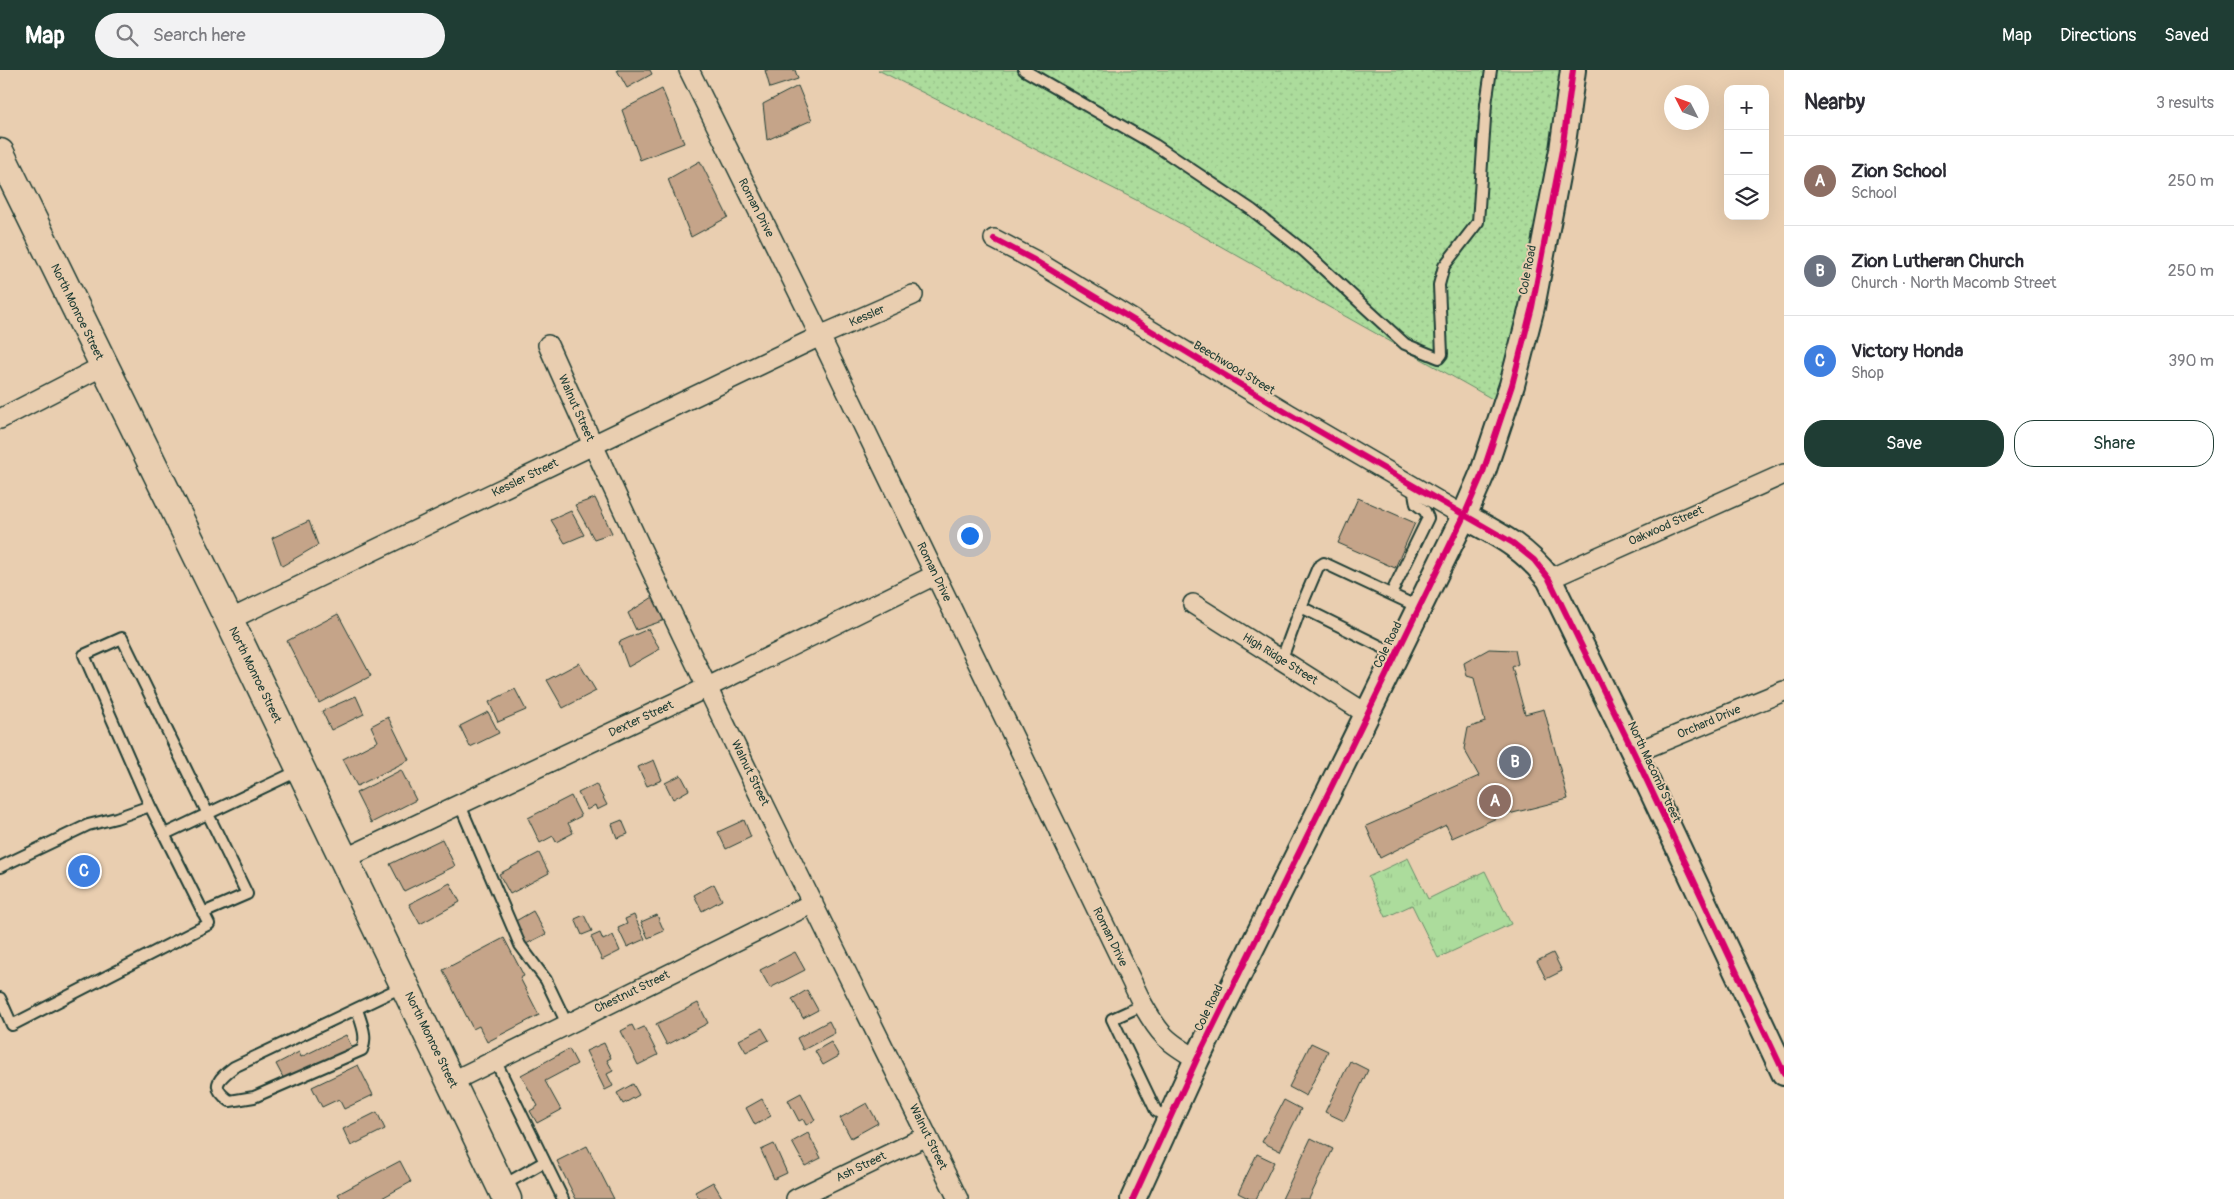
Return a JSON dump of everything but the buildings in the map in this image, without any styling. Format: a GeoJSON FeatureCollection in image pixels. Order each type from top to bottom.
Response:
{"type":"FeatureCollection","features":[{"type":"Feature","properties":{"kind":"main road","name":"North Monroe Street"},"geometry":{"type":"LineString","coordinates":[[0,153],[229,620],[504,1193]]}},
{"type":"Feature","properties":{"kind":"street","name":"Roman Drive"},"geometry":{"type":"LineString","coordinates":[[688,70],[820,336],[1143,1005],[1156,1028],[1171,1044],[1197,1059]]}},
{"type":"Feature","properties":{"kind":"street","name":"Cole Road"},"geometry":{"type":"LineString","coordinates":[[1133,1199],[1197,1059],[1464,516],[1494,440],[1512,385],[1532,307],[1562,150],[1573,70]]}},
{"type":"Feature","properties":{"kind":"street","name":"Beechwood Street"},"geometry":{"type":"LineString","coordinates":[[994,239],[1034,260],[1289,414],[1464,516]]}},
{"type":"Feature","properties":{"kind":"street","name":"Kessler"},"geometry":{"type":"LineString","coordinates":[[820,336],[913,296]]}},
{"type":"Feature","properties":{"kind":"street","name":"Kessler Street"},"geometry":{"type":"LineString","coordinates":[[229,620],[820,336]]}},
{"type":"Feature","properties":{"kind":"street","name":"Walnut Street"},"geometry":{"type":"LineString","coordinates":[[548,345],[593,445],[708,687],[958,1199]]}},
{"type":"Feature","properties":{"kind":"street"},"geometry":{"type":"LineString","coordinates":[[0,418],[103,366]]}},
{"type":"Feature","properties":{"kind":"street","name":"Oakwood Street"},"geometry":{"type":"LineString","coordinates":[[1549,579],[1784,474]]}},
{"type":"Feature","properties":{"kind":"street","name":"North Macomb Street"},"geometry":{"type":"LineString","coordinates":[[1464,516],[1513,543],[1534,560],[1549,579],[1634,753],[1784,1073]]}},
{"type":"Feature","properties":{"kind":"street","name":"Dexter Street"},"geometry":{"type":"LineString","coordinates":[[344,859],[708,687],[935,575]]}},
{"type":"Feature","properties":{"kind":"street","name":"High Ridge Street"},"geometry":{"type":"LineString","coordinates":[[1193,604],[1367,714]]}},
{"type":"Feature","properties":{"kind":"street","name":"Orchard Drive"},"geometry":{"type":"LineString","coordinates":[[1634,753],[1784,691]]}},
{"type":"Feature","properties":{"kind":"street","name":"Chestnut Street"},"geometry":{"type":"LineString","coordinates":[[451,1082],[813,903]]}},
{"type":"Feature","properties":{"kind":"street","name":"Ash Street"},"geometry":{"type":"LineString","coordinates":[[796,1199],[927,1136]]}},
{"type":"Feature","properties":{"kind":"lane"},"geometry":{"type":"LineString","coordinates":[[1024,70],[1155,145],[1252,210],[1304,251],[1404,344],[1439,358],[1442,354],[1439,285],[1444,266],[1470,234],[1479,217],[1486,104],[1491,70]]}},
{"type":"Feature","properties":{"kind":"lane"},"geometry":{"type":"LineString","coordinates":[[1391,594],[1428,518],[1425,511],[1416,504],[1413,487]]}},
{"type":"Feature","properties":{"kind":"lane"},"geometry":{"type":"LineString","coordinates":[[1281,660],[1318,568],[1324,563],[1418,607]]}},
{"type":"Feature","properties":{"kind":"lane"},"geometry":{"type":"LineString","coordinates":[[1302,607],[1396,654]]}},
{"type":"Feature","properties":{"kind":"lane"},"geometry":{"type":"LineString","coordinates":[[0,998],[12,1024],[209,924],[203,913],[165,834],[150,806],[84,655],[122,638],[247,894],[203,913]]}},
{"type":"Feature","properties":{"kind":"lane"},"geometry":{"type":"LineString","coordinates":[[165,834],[301,769]]}},
{"type":"Feature","properties":{"kind":"lane"},"geometry":{"type":"LineString","coordinates":[[460,804],[520,945],[546,980],[567,1024]]}},
{"type":"Feature","properties":{"kind":"lane"},"geometry":{"type":"LineString","coordinates":[[0,867],[88,825],[116,818],[150,806]]}},
{"type":"Feature","properties":{"kind":"lane"},"geometry":{"type":"LineString","coordinates":[[357,1009],[364,1032],[362,1050],[254,1097],[230,1101],[219,1093],[217,1086],[221,1077],[234,1067],[405,986]]}},
{"type":"Feature","properties":{"kind":"lane"},"geometry":{"type":"LineString","coordinates":[[1143,1005],[1112,1018],[1156,1111],[1169,1119]]}},
{"type":"Feature","properties":{"kind":"lane"},"geometry":{"type":"LineString","coordinates":[[495,1060],[563,1199]]}},
{"type":"Feature","properties":{"kind":"lane"},"geometry":{"type":"LineString","coordinates":[[504,1193],[544,1162]]}},
{"type":"Feature","properties":{"kind":"green space"},"geometry":{"type":"Polygon","coordinates":[[[878,70],[1561,70],[1549,154],[1523,301],[1496,401],[1158,211],[878,70]]]}},
{"type":"Feature","properties":{"kind":"green space"},"geometry":{"type":"Polygon","coordinates":[[[1408,858],[1428,899],[1485,871],[1511,924],[1438,958],[1412,905],[1386,917],[1368,877],[1408,858]]]}},
{"type":"Feature","properties":{"kind":"cycle path"},"geometry":{"type":"LineString","coordinates":[[1133,1199],[1197,1059],[1464,516],[1483,472],[1512,385],[1532,307],[1562,150],[1573,70]]}},
{"type":"Feature","properties":{"kind":"cycle path"},"geometry":{"type":"LineString","coordinates":[[994,239],[1034,260],[1289,414],[1513,543],[1534,560],[1549,579],[1634,753],[1784,1073]]}},
{"type":"Feature","properties":{"kind":"place","name":"Zion Lutheran Church"},"geometry":{"type":"Point","coordinates":[1515,762]}},
{"type":"Feature","properties":{"kind":"place","name":"Zion School"},"geometry":{"type":"Point","coordinates":[1495,801]}},
{"type":"Feature","properties":{"kind":"place","name":"Victory Honda"},"geometry":{"type":"Point","coordinates":[84,871]}}]}
